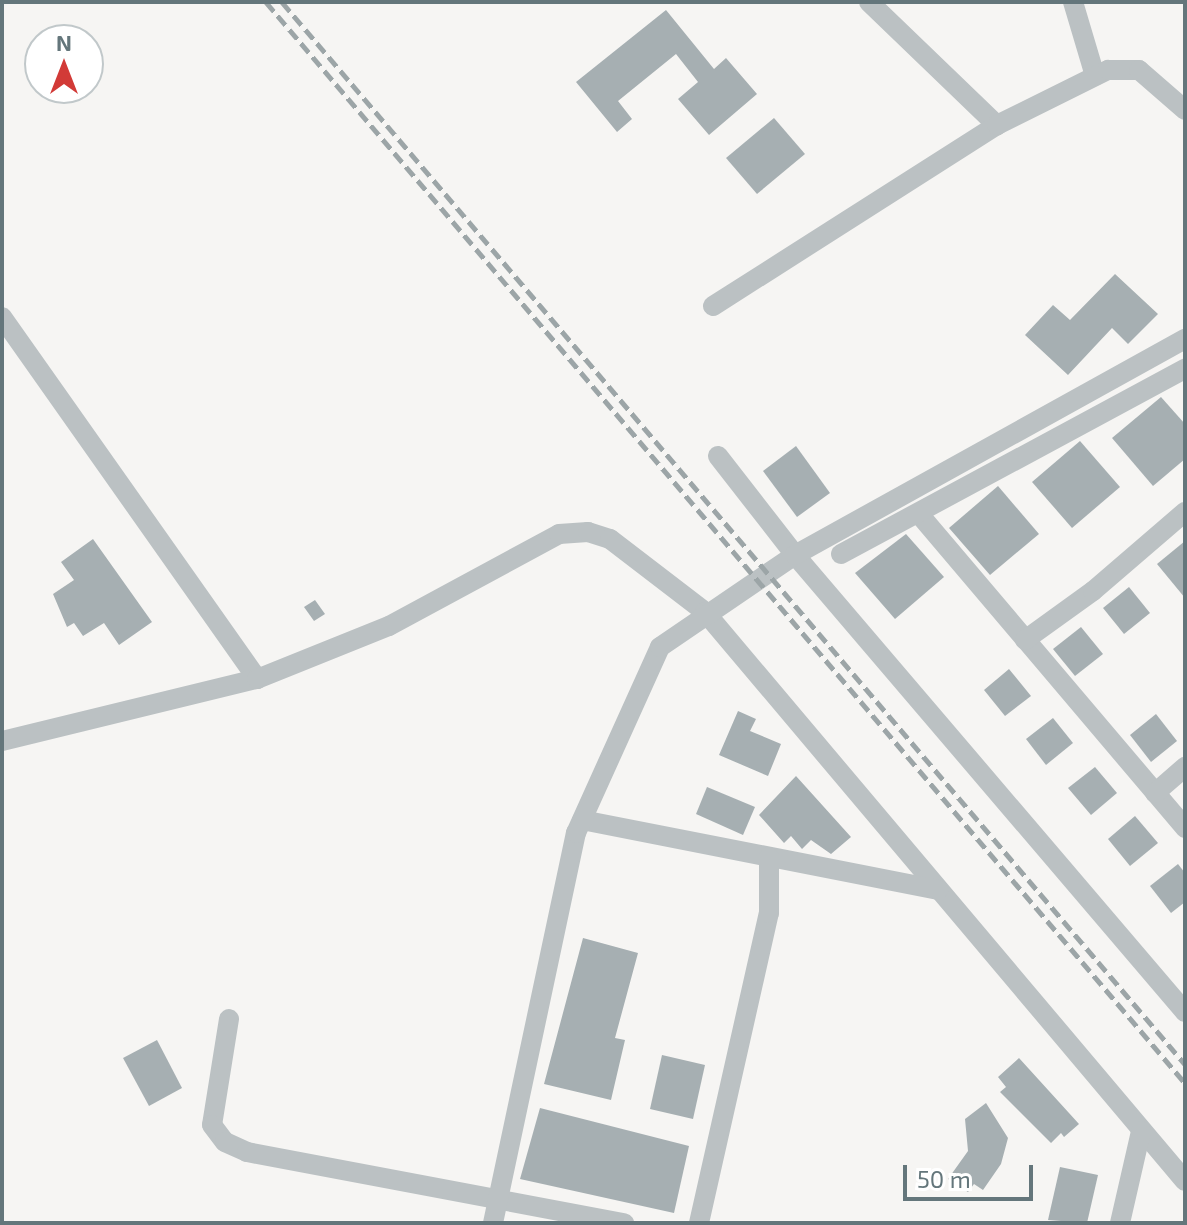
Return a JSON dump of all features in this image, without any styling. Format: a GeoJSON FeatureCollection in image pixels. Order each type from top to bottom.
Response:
{"type":"FeatureCollection","features":[{"type":"Feature","properties":{"kind":"street"},"geometry":{"type":"LineString","coordinates":[[869,2],[997,125]]}},
{"type":"Feature","properties":{"kind":"street"},"geometry":{"type":"LineString","coordinates":[[1073,2],[1095,76]]}},
{"type":"Feature","properties":{"kind":"street"},"geometry":{"type":"LineString","coordinates":[[713,306],[997,125],[1108,70],[1139,70],[1185,110]]}},
{"type":"Feature","properties":{"kind":"street"},"geometry":{"type":"LineString","coordinates":[[2,317],[257,679]]}},
{"type":"Feature","properties":{"kind":"street"},"geometry":{"type":"LineString","coordinates":[[493,1223],[582,820],[660,647],[705,612],[795,555],[1185,339]]}},
{"type":"Feature","properties":{"kind":"street"},"geometry":{"type":"LineString","coordinates":[[841,554],[1185,369]]}},
{"type":"Feature","properties":{"kind":"street"},"geometry":{"type":"LineString","coordinates":[[718,456],[795,555],[1185,1012]]}},
{"type":"Feature","properties":{"kind":"street"},"geometry":{"type":"LineString","coordinates":[[1025,640],[1093,591],[1185,512]]}},
{"type":"Feature","properties":{"kind":"street"},"geometry":{"type":"LineString","coordinates":[[919,514],[1185,828]]}},
{"type":"Feature","properties":{"kind":"street"},"geometry":{"type":"LineString","coordinates":[[2,741],[257,679],[389,626],[533,546],[574,530],[610,539],[705,612],[1185,1181]]}},
{"type":"Feature","properties":{"kind":"street"},"geometry":{"type":"LineString","coordinates":[[1155,793],[1185,767]]}},
{"type":"Feature","properties":{"kind":"street"},"geometry":{"type":"LineString","coordinates":[[582,820],[938,890]]}},
{"type":"Feature","properties":{"kind":"street"},"geometry":{"type":"LineString","coordinates":[[699,1223],[769,913],[769,857]]}},
{"type":"Feature","properties":{"kind":"street"},"geometry":{"type":"LineString","coordinates":[[229,1019],[212,1125],[225,1142],[247,1152],[624,1223]]}},
{"type":"Feature","properties":{"kind":"street"},"geometry":{"type":"LineString","coordinates":[[1120,1223],[1141,1131]]}},
{"type":"Feature","properties":{"kind":"building"},"geometry":{"type":"Polygon","coordinates":[[[666,10],[714,69],[726,58],[757,94],[709,135],[678,99],[698,82],[676,54],[618,101],[632,119],[617,132],[576,82],[666,10]]]}},
{"type":"Feature","properties":{"kind":"building"},"geometry":{"type":"Polygon","coordinates":[[[774,118],[805,154],[757,194],[726,158],[774,118]]]}},
{"type":"Feature","properties":{"kind":"building"},"geometry":{"type":"Polygon","coordinates":[[[1115,274],[1158,314],[1128,344],[1112,328],[1068,375],[1025,335],[1053,305],[1070,320],[1115,274]]]}},
{"type":"Feature","properties":{"kind":"building"},"geometry":{"type":"Polygon","coordinates":[[[1161,397],[1185,424],[1185,459],[1153,486],[1112,438],[1161,397]]]}},
{"type":"Feature","properties":{"kind":"building"},"geometry":{"type":"Polygon","coordinates":[[[1080,441],[1120,487],[1072,528],[1032,482],[1080,441]]]}},
{"type":"Feature","properties":{"kind":"building"},"geometry":{"type":"Polygon","coordinates":[[[796,446],[830,493],[797,517],[763,471],[796,446]]]}},
{"type":"Feature","properties":{"kind":"building"},"geometry":{"type":"Polygon","coordinates":[[[998,486],[1039,534],[990,575],[949,528],[998,486]]]}},
{"type":"Feature","properties":{"kind":"building"},"geometry":{"type":"Polygon","coordinates":[[[906,534],[944,577],[895,619],[855,573],[906,534]]]}},
{"type":"Feature","properties":{"kind":"building"},"geometry":{"type":"Polygon","coordinates":[[[93,539],[152,622],[119,645],[104,623],[83,636],[74,623],[67,627],[53,594],[74,580],[61,562],[93,539]]]}},
{"type":"Feature","properties":{"kind":"building"},"geometry":{"type":"Polygon","coordinates":[[[1185,541],[1185,598],[1157,564],[1185,541]]]}},
{"type":"Feature","properties":{"kind":"building"},"geometry":{"type":"Polygon","coordinates":[[[1129,587],[1150,613],[1124,634],[1103,608],[1129,587]]]}},
{"type":"Feature","properties":{"kind":"building"},"geometry":{"type":"Polygon","coordinates":[[[315,600],[325,614],[314,621],[304,607],[315,600]]]}},
{"type":"Feature","properties":{"kind":"building"},"geometry":{"type":"Polygon","coordinates":[[[1081,627],[1103,654],[1075,676],[1053,649],[1081,627]]]}},
{"type":"Feature","properties":{"kind":"building"},"geometry":{"type":"Polygon","coordinates":[[[1009,669],[1031,696],[1005,716],[984,690],[1009,669]]]}},
{"type":"Feature","properties":{"kind":"building"},"geometry":{"type":"Polygon","coordinates":[[[738,711],[756,719],[750,731],[781,744],[768,776],[719,755],[738,711]]]}},
{"type":"Feature","properties":{"kind":"building"},"geometry":{"type":"Polygon","coordinates":[[[1156,714],[1177,741],[1151,762],[1130,735],[1156,714]]]}},
{"type":"Feature","properties":{"kind":"building"},"geometry":{"type":"Polygon","coordinates":[[[1053,718],[1073,743],[1046,765],[1026,739],[1053,718]]]}},
{"type":"Feature","properties":{"kind":"building"},"geometry":{"type":"Polygon","coordinates":[[[1095,767],[1117,793],[1091,815],[1068,788],[1095,767]]]}},
{"type":"Feature","properties":{"kind":"building"},"geometry":{"type":"Polygon","coordinates":[[[796,776],[851,837],[831,854],[811,840],[802,849],[791,836],[784,843],[759,815],[796,776]]]}},
{"type":"Feature","properties":{"kind":"building"},"geometry":{"type":"Polygon","coordinates":[[[707,787],[755,807],[743,835],[696,814],[707,787]]]}},
{"type":"Feature","properties":{"kind":"building"},"geometry":{"type":"Polygon","coordinates":[[[1135,816],[1158,843],[1130,866],[1108,839],[1135,816]]]}},
{"type":"Feature","properties":{"kind":"building"},"geometry":{"type":"Polygon","coordinates":[[[1178,864],[1185,873],[1185,902],[1171,913],[1150,886],[1178,864]]]}},
{"type":"Feature","properties":{"kind":"building"},"geometry":{"type":"Polygon","coordinates":[[[583,938],[638,953],[615,1038],[625,1040],[611,1100],[544,1084],[583,938]]]}},
{"type":"Feature","properties":{"kind":"building"},"geometry":{"type":"Polygon","coordinates":[[[157,1040],[182,1088],[149,1106],[123,1058],[157,1040]]]}},
{"type":"Feature","properties":{"kind":"building"},"geometry":{"type":"Polygon","coordinates":[[[662,1055],[705,1065],[693,1119],[650,1109],[662,1055]]]}},
{"type":"Feature","properties":{"kind":"building"},"geometry":{"type":"Polygon","coordinates":[[[1019,1058],[1079,1124],[1064,1137],[1061,1133],[1051,1143],[1000,1092],[1006,1087],[998,1077],[1019,1058]]]}},
{"type":"Feature","properties":{"kind":"building"},"geometry":{"type":"Polygon","coordinates":[[[986,1103],[1008,1138],[1001,1164],[983,1190],[974,1184],[968,1192],[948,1179],[968,1151],[965,1119],[986,1103]]]}},
{"type":"Feature","properties":{"kind":"building"},"geometry":{"type":"Polygon","coordinates":[[[540,1108],[689,1146],[674,1213],[520,1179],[540,1108]]]}},
{"type":"Feature","properties":{"kind":"building"},"geometry":{"type":"Polygon","coordinates":[[[1060,1167],[1098,1175],[1087,1223],[1048,1220],[1060,1167]]]}},
{"type":"Feature","properties":{"kind":"railway"},"geometry":{"type":"LineString","coordinates":[[266,2],[1185,1083]]}},
{"type":"Feature","properties":{"kind":"railway"},"geometry":{"type":"LineString","coordinates":[[282,2],[1185,1064]]}}]}
